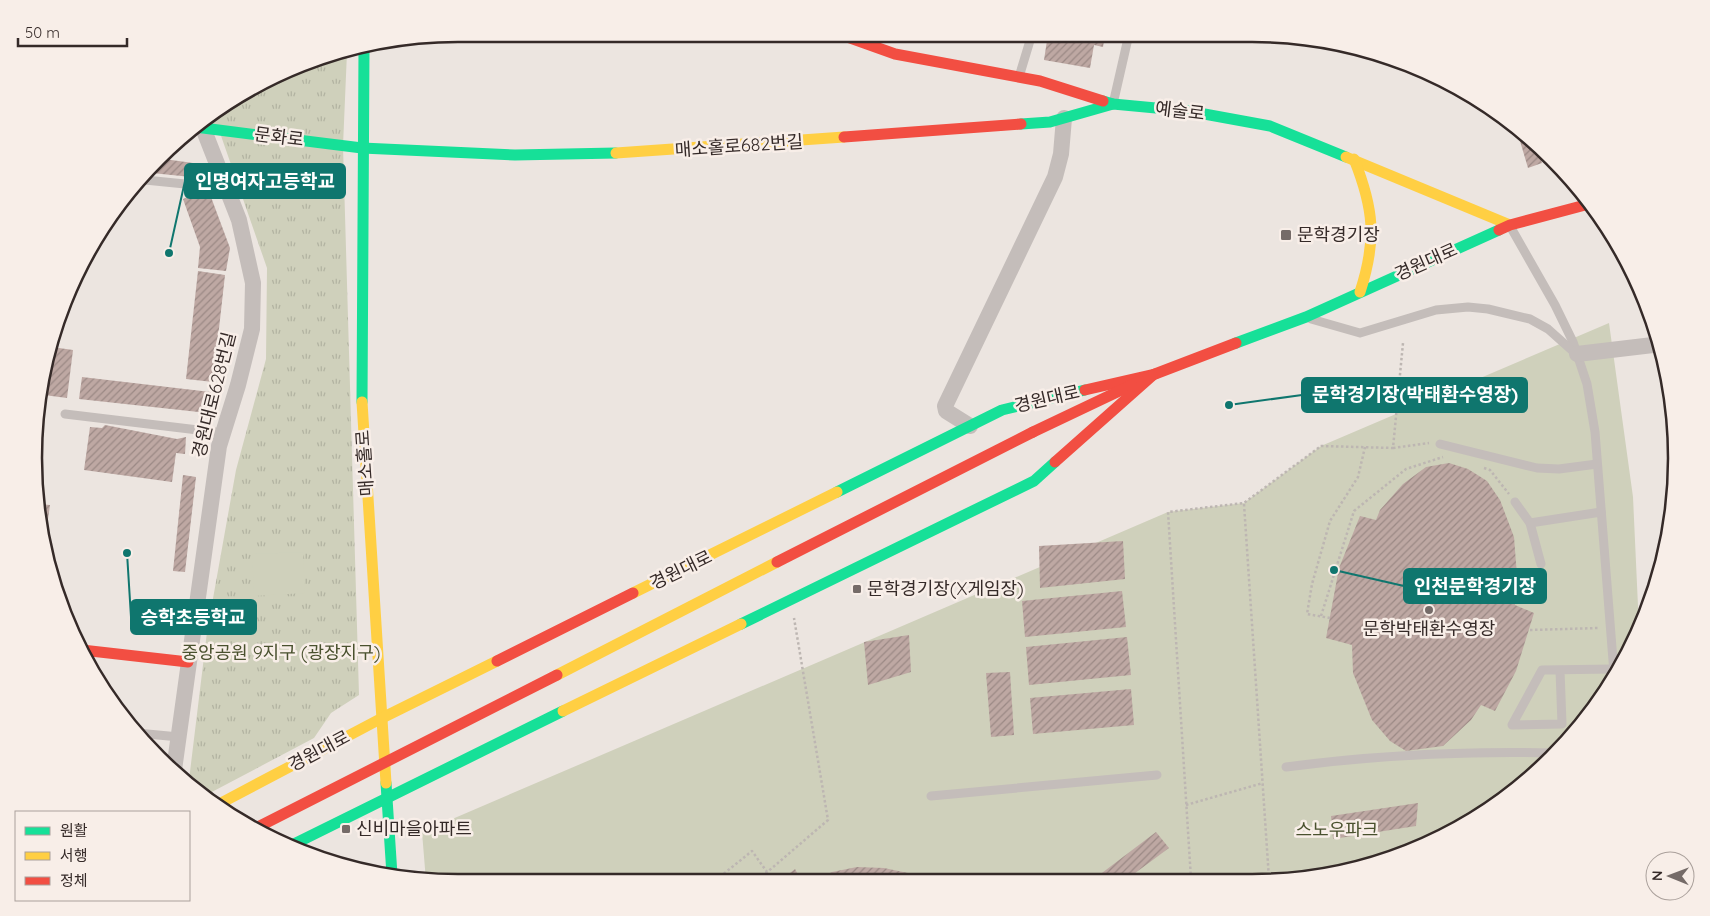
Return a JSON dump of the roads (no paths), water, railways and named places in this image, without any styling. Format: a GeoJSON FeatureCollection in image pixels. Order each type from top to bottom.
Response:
{"type":"FeatureCollection","features":[{"type":"Feature","properties":{"kind":"main road","name":"예술로"},"geometry":{"type":"LineString","coordinates":[[861,42],[895,54],[1040,81],[1113,104],[1188,111],[1270,126],[1354,159],[1510,225]]}},
{"type":"Feature","properties":{"kind":"main road","name":"매소홀로"},"geometry":{"type":"LineString","coordinates":[[364,53],[360,378],[392,868]]}},
{"type":"Feature","properties":{"kind":"main road","name":"매소홀로682번길"},"geometry":{"type":"LineString","coordinates":[[362,148],[515,155],[632,153],[816,141],[1050,122],[1113,104]]}},
{"type":"Feature","properties":{"kind":"main road","name":"문화로"},"geometry":{"type":"LineString","coordinates":[[205,128],[362,148]]}},
{"type":"Feature","properties":{"kind":"main road"},"geometry":{"type":"LineString","coordinates":[[1354,159],[1370,199],[1373,232],[1371,262],[1360,292]]}},
{"type":"Feature","properties":{"kind":"main road","name":"경원대로"},"geometry":{"type":"LineString","coordinates":[[262,825],[1033,432],[1155,374],[1306,317],[1510,225],[1582,206]]}},
{"type":"Feature","properties":{"kind":"main road","name":"경원대로"},"geometry":{"type":"LineString","coordinates":[[224,801],[382,718],[1002,410],[1155,374]]}},
{"type":"Feature","properties":{"kind":"main road","name":"경원대로"},"geometry":{"type":"LineString","coordinates":[[298,842],[387,796],[1034,481],[1155,374]]}},
{"type":"Feature","properties":{"kind":"main road"},"geometry":{"type":"LineString","coordinates":[[90,651],[188,662]]}},
{"type":"Feature","properties":{"kind":"street"},"geometry":{"type":"LineString","coordinates":[[970,426],[946,411],[945,406],[1055,177],[1064,118]]}},
{"type":"Feature","properties":{"kind":"street","name":"경원대로628번길"},"geometry":{"type":"LineString","coordinates":[[175,762],[219,446],[238,385],[252,330],[253,283],[238,220],[201,132]]}},
{"type":"Feature","properties":{"kind":"street"},"geometry":{"type":"LineString","coordinates":[[1577,354],[1652,345]]}},
{"type":"Feature","properties":{"kind":"lane"},"geometry":{"type":"LineString","coordinates":[[1019,78],[1030,42]]}},
{"type":"Feature","properties":{"kind":"lane"},"geometry":{"type":"LineString","coordinates":[[1113,104],[1127,42]]}},
{"type":"Feature","properties":{"kind":"lane"},"geometry":{"type":"LineString","coordinates":[[149,180],[185,184],[190,191]]}},
{"type":"Feature","properties":{"kind":"lane"},"geometry":{"type":"LineString","coordinates":[[1510,225],[1555,305],[1577,354],[1587,384],[1595,432],[1613,664]]}},
{"type":"Feature","properties":{"kind":"lane"},"geometry":{"type":"LineString","coordinates":[[1306,317],[1360,333],[1436,310],[1468,307],[1488,309],[1530,319],[1548,329],[1577,354]]}},
{"type":"Feature","properties":{"kind":"lane"},"geometry":{"type":"LineString","coordinates":[[65,414],[223,433]]}},
{"type":"Feature","properties":{"kind":"lane"},"geometry":{"type":"LineString","coordinates":[[1440,444],[1537,468],[1559,469],[1597,464]]}},
{"type":"Feature","properties":{"kind":"lane"},"geometry":{"type":"LineString","coordinates":[[1515,502],[1530,523],[1541,564]]}},
{"type":"Feature","properties":{"kind":"lane"},"geometry":{"type":"LineString","coordinates":[[1530,523],[1601,512]]}},
{"type":"Feature","properties":{"kind":"lane"},"geometry":{"type":"LineString","coordinates":[[1560,670],[1562,724],[1512,725],[1542,670],[1560,670],[1609,671]]}},
{"type":"Feature","properties":{"kind":"lane"},"geometry":{"type":"LineString","coordinates":[[148,734],[178,737]]}},
{"type":"Feature","properties":{"kind":"lane"},"geometry":{"type":"LineString","coordinates":[[1286,766],[1355,758],[1478,751],[1546,752]]}},
{"type":"Feature","properties":{"kind":"lane"},"geometry":{"type":"LineString","coordinates":[[931,796],[1157,775]]}},
{"type":"Feature","properties":{"kind":"place","name":"문학경기장"},"geometry":{"type":"Point","coordinates":[1286,235]}},
{"type":"Feature","properties":{"kind":"place","name":"인명여자고등학교"},"geometry":{"type":"Point","coordinates":[169,253]}},
{"type":"Feature","properties":{"kind":"place","name":"문학경기장(박태환수영장)"},"geometry":{"type":"Point","coordinates":[1229,405]}},
{"type":"Feature","properties":{"kind":"place","name":"승학초등학교"},"geometry":{"type":"Point","coordinates":[127,553]}},
{"type":"Feature","properties":{"kind":"place","name":"인천문학경기장"},"geometry":{"type":"Point","coordinates":[1334,570]}},
{"type":"Feature","properties":{"kind":"place","name":"문학경기장(X게임장)"},"geometry":{"type":"Point","coordinates":[857,589]}},
{"type":"Feature","properties":{"kind":"place","name":"문학박태환수영장"},"geometry":{"type":"Point","coordinates":[1429,610]}},
{"type":"Feature","properties":{"kind":"place","name":"신비마을아파트"},"geometry":{"type":"Point","coordinates":[346,829]}},
{"type":"Feature","properties":{"kind":"park label","name":"중앙공원 9지구 (광장지구)"},"geometry":{"type":"Point","coordinates":[281,653]}},
{"type":"Feature","properties":{"kind":"park label","name":"스노우파크"},"geometry":{"type":"Point","coordinates":[1337,830]}}]}
